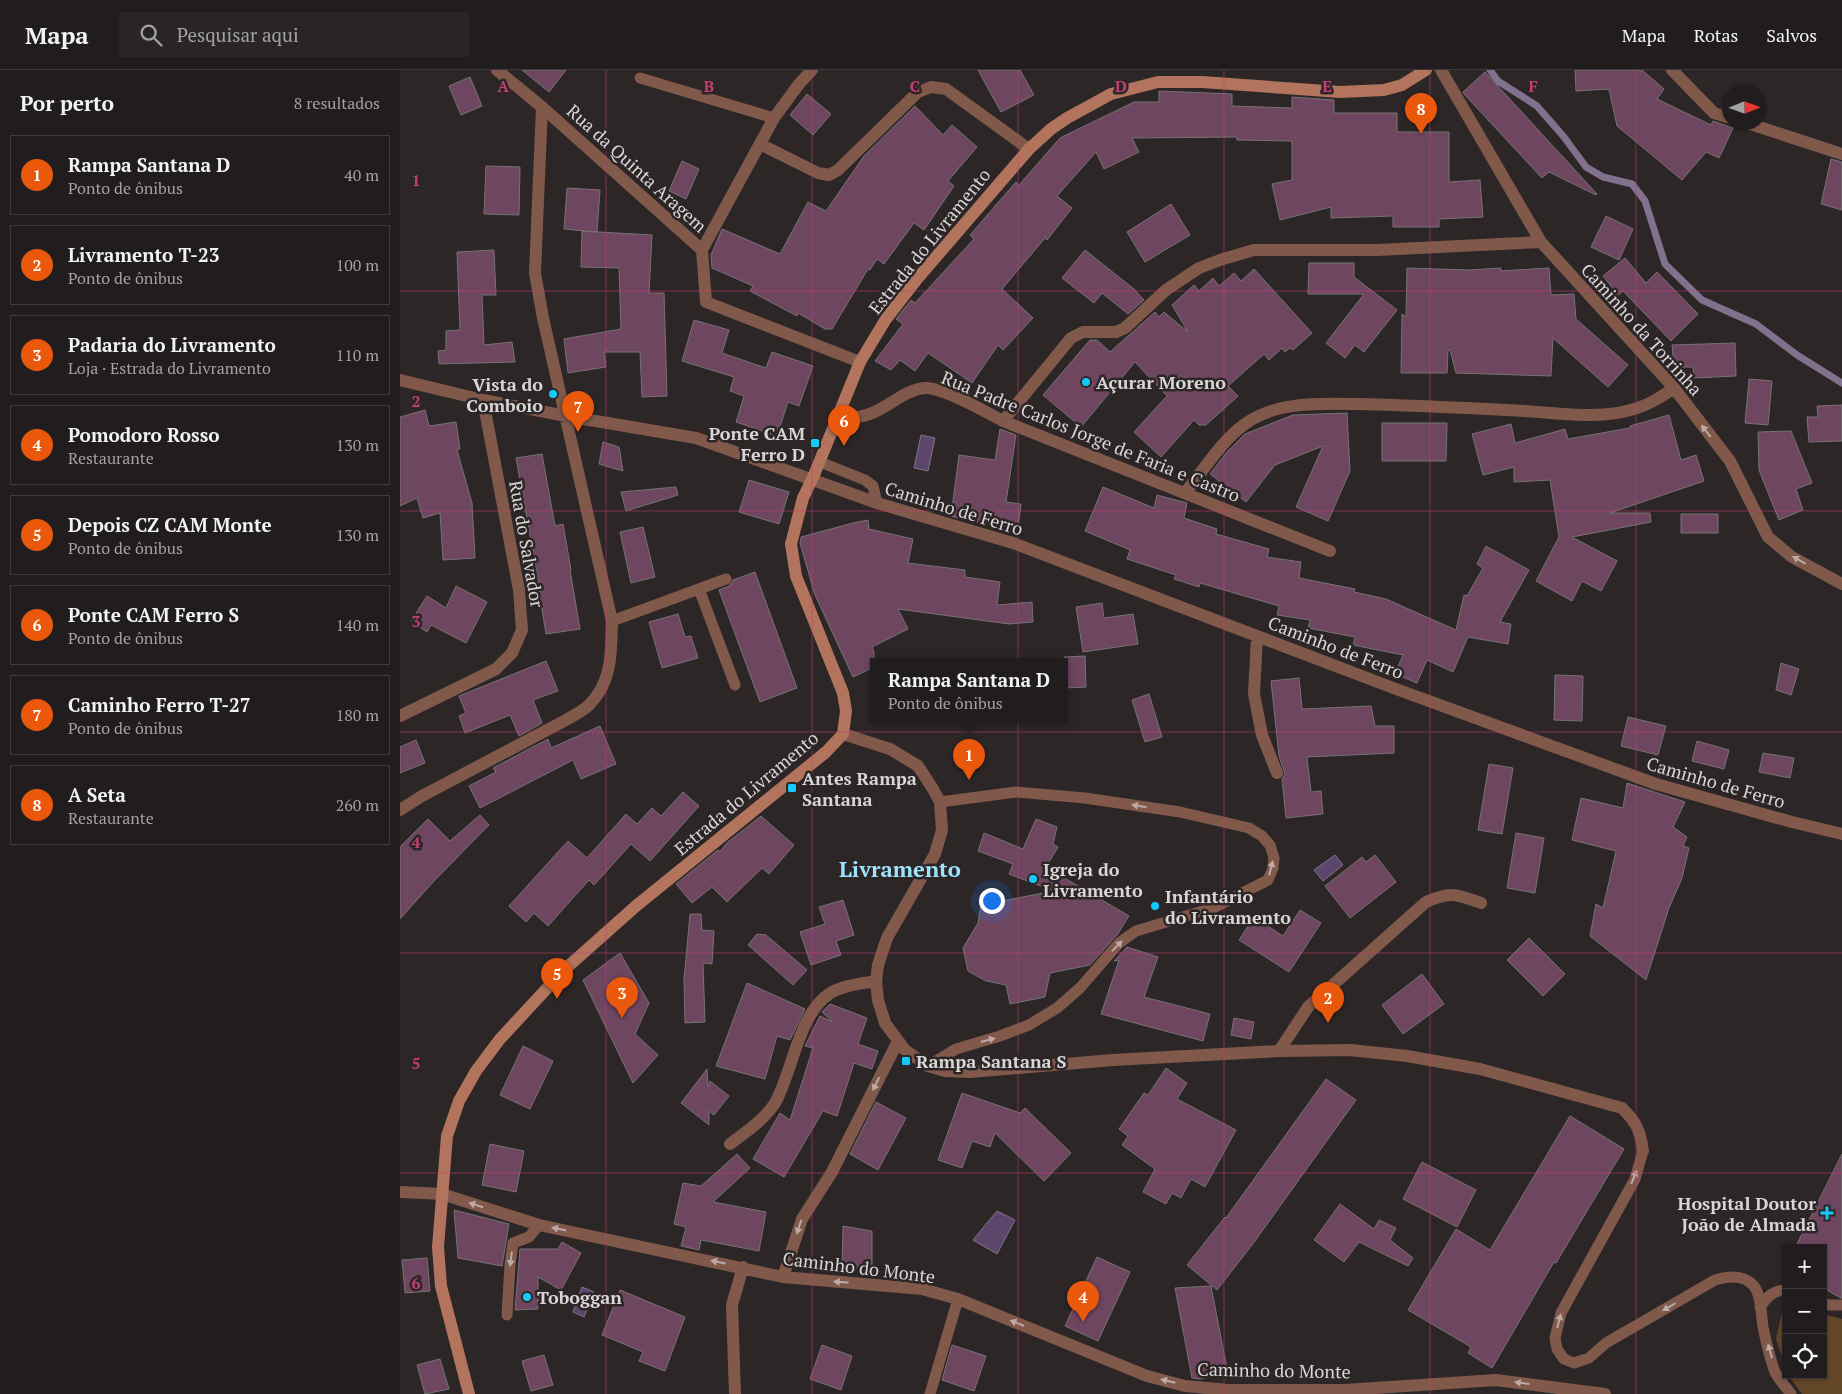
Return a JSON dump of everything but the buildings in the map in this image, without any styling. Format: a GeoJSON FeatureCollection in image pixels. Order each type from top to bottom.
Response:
{"type":"FeatureCollection","features":[{"type":"Feature","properties":{"kind":"street","name":"Rua da Quinta Aragem"},"geometry":{"type":"LineString","coordinates":[[497,70],[702,250],[706,302],[860,362]]}},
{"type":"Feature","properties":{"kind":"street"},"geometry":{"type":"LineString","coordinates":[[702,250],[774,118],[799,84],[812,70]]}},
{"type":"Feature","properties":{"kind":"street","name":"Estrada do Livramento"},"geometry":{"type":"LineString","coordinates":[[469,1394],[441,1286],[438,1247],[448,1136],[459,1101],[476,1071],[500,1039],[571,964],[636,906],[826,752],[842,734],[846,710],[842,693],[796,576],[791,544],[803,498],[817,479],[820,462],[860,362],[886,319],[917,278],[1029,149],[1051,129],[1067,118],[1111,94],[1158,82],[1202,82],[1340,92],[1384,90],[1402,85],[1426,70]]}},
{"type":"Feature","properties":{"kind":"street","name":"Caminho da Torrinha"},"geometry":{"type":"LineString","coordinates":[[1441,70],[1541,242],[1674,388],[1730,461],[1768,537],[1792,557],[1842,584]]}},
{"type":"Feature","properties":{"kind":"street"},"geometry":{"type":"LineString","coordinates":[[1672,70],[1714,113],[1722,116]]}},
{"type":"Feature","properties":{"kind":"street"},"geometry":{"type":"LineString","coordinates":[[760,144],[818,174],[829,175],[838,170],[918,92],[931,87],[946,89],[1029,149]]}},
{"type":"Feature","properties":{"kind":"street"},"geometry":{"type":"LineString","coordinates":[[400,810],[422,796],[566,720],[589,705],[603,685],[610,668],[612,621],[535,273],[542,108]]}},
{"type":"Feature","properties":{"kind":"street"},"geometry":{"type":"LineString","coordinates":[[1767,130],[1842,154]]}},
{"type":"Feature","properties":{"kind":"street"},"geometry":{"type":"LineString","coordinates":[[1003,421],[1071,338],[1083,332],[1116,332],[1124,328],[1166,290],[1199,268],[1223,259],[1254,250],[1377,250],[1541,242]]}},
{"type":"Feature","properties":{"kind":"street","name":"Caminho de Ferro"},"geometry":{"type":"LineString","coordinates":[[400,380],[483,400],[696,438],[817,479],[877,503],[1014,543],[1257,636],[1656,784],[1842,834]]}},
{"type":"Feature","properties":{"kind":"street","name":"Rua Padre Carlos Jorge de Faria e Castro"},"geometry":{"type":"LineString","coordinates":[[839,413],[854,417],[873,412],[915,390],[927,388],[943,392],[1003,421],[1330,551]]}},
{"type":"Feature","properties":{"kind":"street"},"geometry":{"type":"LineString","coordinates":[[1185,493],[1228,440],[1244,425],[1257,417],[1284,407],[1334,404],[1403,405],[1594,415],[1633,410],[1657,400],[1674,388]]}},
{"type":"Feature","properties":{"kind":"street","name":"Rua do Salvador"},"geometry":{"type":"LineString","coordinates":[[400,716],[496,669],[512,653],[522,630],[519,590],[483,400]]}},
{"type":"Feature","properties":{"kind":"street"},"geometry":{"type":"LineString","coordinates":[[1257,636],[1254,694],[1262,735],[1277,773]]}},
{"type":"Feature","properties":{"kind":"street"},"geometry":{"type":"LineString","coordinates":[[842,734],[890,749],[918,766],[940,802],[942,830],[935,854],[887,938],[878,965],[876,981],[878,1000],[886,1023],[905,1050],[928,1066],[945,1071],[970,1072],[1114,1060],[1279,1051],[1350,1050],[1407,1056],[1480,1069],[1622,1108],[1635,1120],[1641,1139],[1642,1151]]}},
{"type":"Feature","properties":{"kind":"street"},"geometry":{"type":"LineString","coordinates":[[1279,1051],[1308,1007],[1426,902],[1440,895],[1456,894],[1480,903]]}},
{"type":"Feature","properties":{"kind":"street"},"geometry":{"type":"LineString","coordinates":[[730,1144],[763,1118],[774,1103],[782,1087],[808,1016],[817,1004],[830,994],[849,986],[876,981]]}},
{"type":"Feature","properties":{"kind":"street"},"geometry":{"type":"LineString","coordinates":[[783,1277],[802,1219],[832,1172],[898,1041]]}},
{"type":"Feature","properties":{"kind":"street","name":"Caminho do Monte"},"geometry":{"type":"LineString","coordinates":[[400,1192],[442,1194],[539,1225],[783,1277],[922,1289],[958,1299],[1147,1376],[1186,1386],[1228,1390],[1345,1390],[1496,1380],[1605,1394]]}},
{"type":"Feature","properties":{"kind":"street"},"geometry":{"type":"LineString","coordinates":[[735,1394],[732,1305],[743,1267]]}},
{"type":"Feature","properties":{"kind":"lane"},"geometry":{"type":"LineString","coordinates":[[640,78],[774,118]]}},
{"type":"Feature","properties":{"kind":"lane"},"geometry":{"type":"LineString","coordinates":[[820,462],[865,480],[873,486],[877,503]]}},
{"type":"Feature","properties":{"kind":"lane"},"geometry":{"type":"LineString","coordinates":[[612,621],[726,579]]}},
{"type":"Feature","properties":{"kind":"lane"},"geometry":{"type":"LineString","coordinates":[[699,589],[735,685]]}},
{"type":"Feature","properties":{"kind":"lane"},"geometry":{"type":"LineString","coordinates":[[928,1066],[956,1049],[1030,1025],[1057,1008],[1080,988],[1119,943],[1136,931],[1214,908],[1268,880],[1273,868],[1274,858],[1270,845],[1262,836],[1249,828],[1180,812],[1085,798],[1023,792],[940,802]]}},
{"type":"Feature","properties":{"kind":"lane"},"geometry":{"type":"LineString","coordinates":[[1642,1151],[1635,1179],[1561,1313],[1555,1338],[1557,1349],[1564,1359],[1574,1362],[1588,1358],[1606,1343],[1715,1280],[1726,1276],[1738,1276],[1753,1285],[1759,1299],[1764,1329],[1776,1372],[1791,1394]]}},
{"type":"Feature","properties":{"kind":"lane"},"geometry":{"type":"LineString","coordinates":[[507,1314],[513,1243],[529,1237],[539,1225]]}},
{"type":"Feature","properties":{"kind":"lane"},"geometry":{"type":"LineString","coordinates":[[1760,1307],[1774,1292],[1782,1291]]}},
{"type":"Feature","properties":{"kind":"lane"},"geometry":{"type":"LineString","coordinates":[[930,1394],[958,1299]]}},
{"type":"Feature","properties":{"kind":"lane"},"geometry":{"type":"LineString","coordinates":[[1827,1304],[1842,1305]]}},
{"type":"Feature","properties":{"kind":"shaded area"},"geometry":{"type":"Polygon","coordinates":[[[921,435],[935,438],[928,471],[914,468],[921,435]]]}},
{"type":"Feature","properties":{"kind":"shaded area"},"geometry":{"type":"Polygon","coordinates":[[[1335,855],[1343,865],[1323,881],[1314,870],[1335,855]]]}},
{"type":"Feature","properties":{"kind":"shaded area"},"geometry":{"type":"Polygon","coordinates":[[[997,1211],[1015,1220],[997,1254],[973,1240],[997,1211]]]}},
{"type":"Feature","properties":{"kind":"shaded area"},"geometry":{"type":"Polygon","coordinates":[[[582,1287],[594,1292],[584,1317],[573,1312],[582,1287]]]}},
{"type":"Feature","properties":{"kind":"shaded area"},"geometry":{"type":"Polygon","coordinates":[[[1782,1312],[1782,1357],[1776,1339],[1782,1312]]]}},
{"type":"Feature","properties":{"kind":"shaded area"},"geometry":{"type":"Polygon","coordinates":[[[1827,1315],[1842,1319],[1842,1394],[1802,1394],[1791,1379],[1827,1379],[1827,1315]]]}},
{"type":"Feature","properties":{"kind":"waterway"},"geometry":{"type":"LineString","coordinates":[[1490,70],[1498,81],[1537,106],[1564,137],[1586,167],[1603,177],[1632,184],[1645,201],[1665,264],[1702,300],[1756,324],[1797,355],[1842,383]]}},
{"type":"Feature","properties":{"kind":"place","name":"A Seta"},"geometry":{"type":"Point","coordinates":[1421,134]}},
{"type":"Feature","properties":{"kind":"place","name":"Açurar Moreno"},"geometry":{"type":"Point","coordinates":[1086,382]}},
{"type":"Feature","properties":{"kind":"place","name":"Vista do Comboio"},"geometry":{"type":"Point","coordinates":[553,394]}},
{"type":"Feature","properties":{"kind":"place","name":"Caminho Ferro T-27"},"geometry":{"type":"Point","coordinates":[578,432]}},
{"type":"Feature","properties":{"kind":"place","name":"Ponte CAM Ferro D"},"geometry":{"type":"Point","coordinates":[815,443]}},
{"type":"Feature","properties":{"kind":"place","name":"Ponte CAM Ferro S"},"geometry":{"type":"Point","coordinates":[844,446]}},
{"type":"Feature","properties":{"kind":"place","name":"Rampa Santana D"},"geometry":{"type":"Point","coordinates":[969,780]}},
{"type":"Feature","properties":{"kind":"place","name":"Antes Rampa Santana"},"geometry":{"type":"Point","coordinates":[792,788]}},
{"type":"Feature","properties":{"kind":"place","name":"Igreja do Livramento"},"geometry":{"type":"Point","coordinates":[1033,879]}},
{"type":"Feature","properties":{"kind":"place","name":"Infantário do Livramento"},"geometry":{"type":"Point","coordinates":[1155,906]}},
{"type":"Feature","properties":{"kind":"place","name":"Depois CZ CAM Monte"},"geometry":{"type":"Point","coordinates":[557,999]}},
{"type":"Feature","properties":{"kind":"place","name":"Padaria do Livramento"},"geometry":{"type":"Point","coordinates":[622,1018]}},
{"type":"Feature","properties":{"kind":"place","name":"Livramento T-23"},"geometry":{"type":"Point","coordinates":[1328,1023]}},
{"type":"Feature","properties":{"kind":"place","name":"Rampa Santana S"},"geometry":{"type":"Point","coordinates":[906,1061]}},
{"type":"Feature","properties":{"kind":"place","name":"Hospital Doutor João de Almada"},"geometry":{"type":"Point","coordinates":[1827,1213]}},
{"type":"Feature","properties":{"kind":"place","name":"Toboggan"},"geometry":{"type":"Point","coordinates":[527,1297]}},
{"type":"Feature","properties":{"kind":"place","name":"Pomodoro Rosso"},"geometry":{"type":"Point","coordinates":[1083,1322]}},
{"type":"Feature","properties":{"kind":"district","name":"Livramento"},"geometry":{"type":"Point","coordinates":[900,868]}}]}
